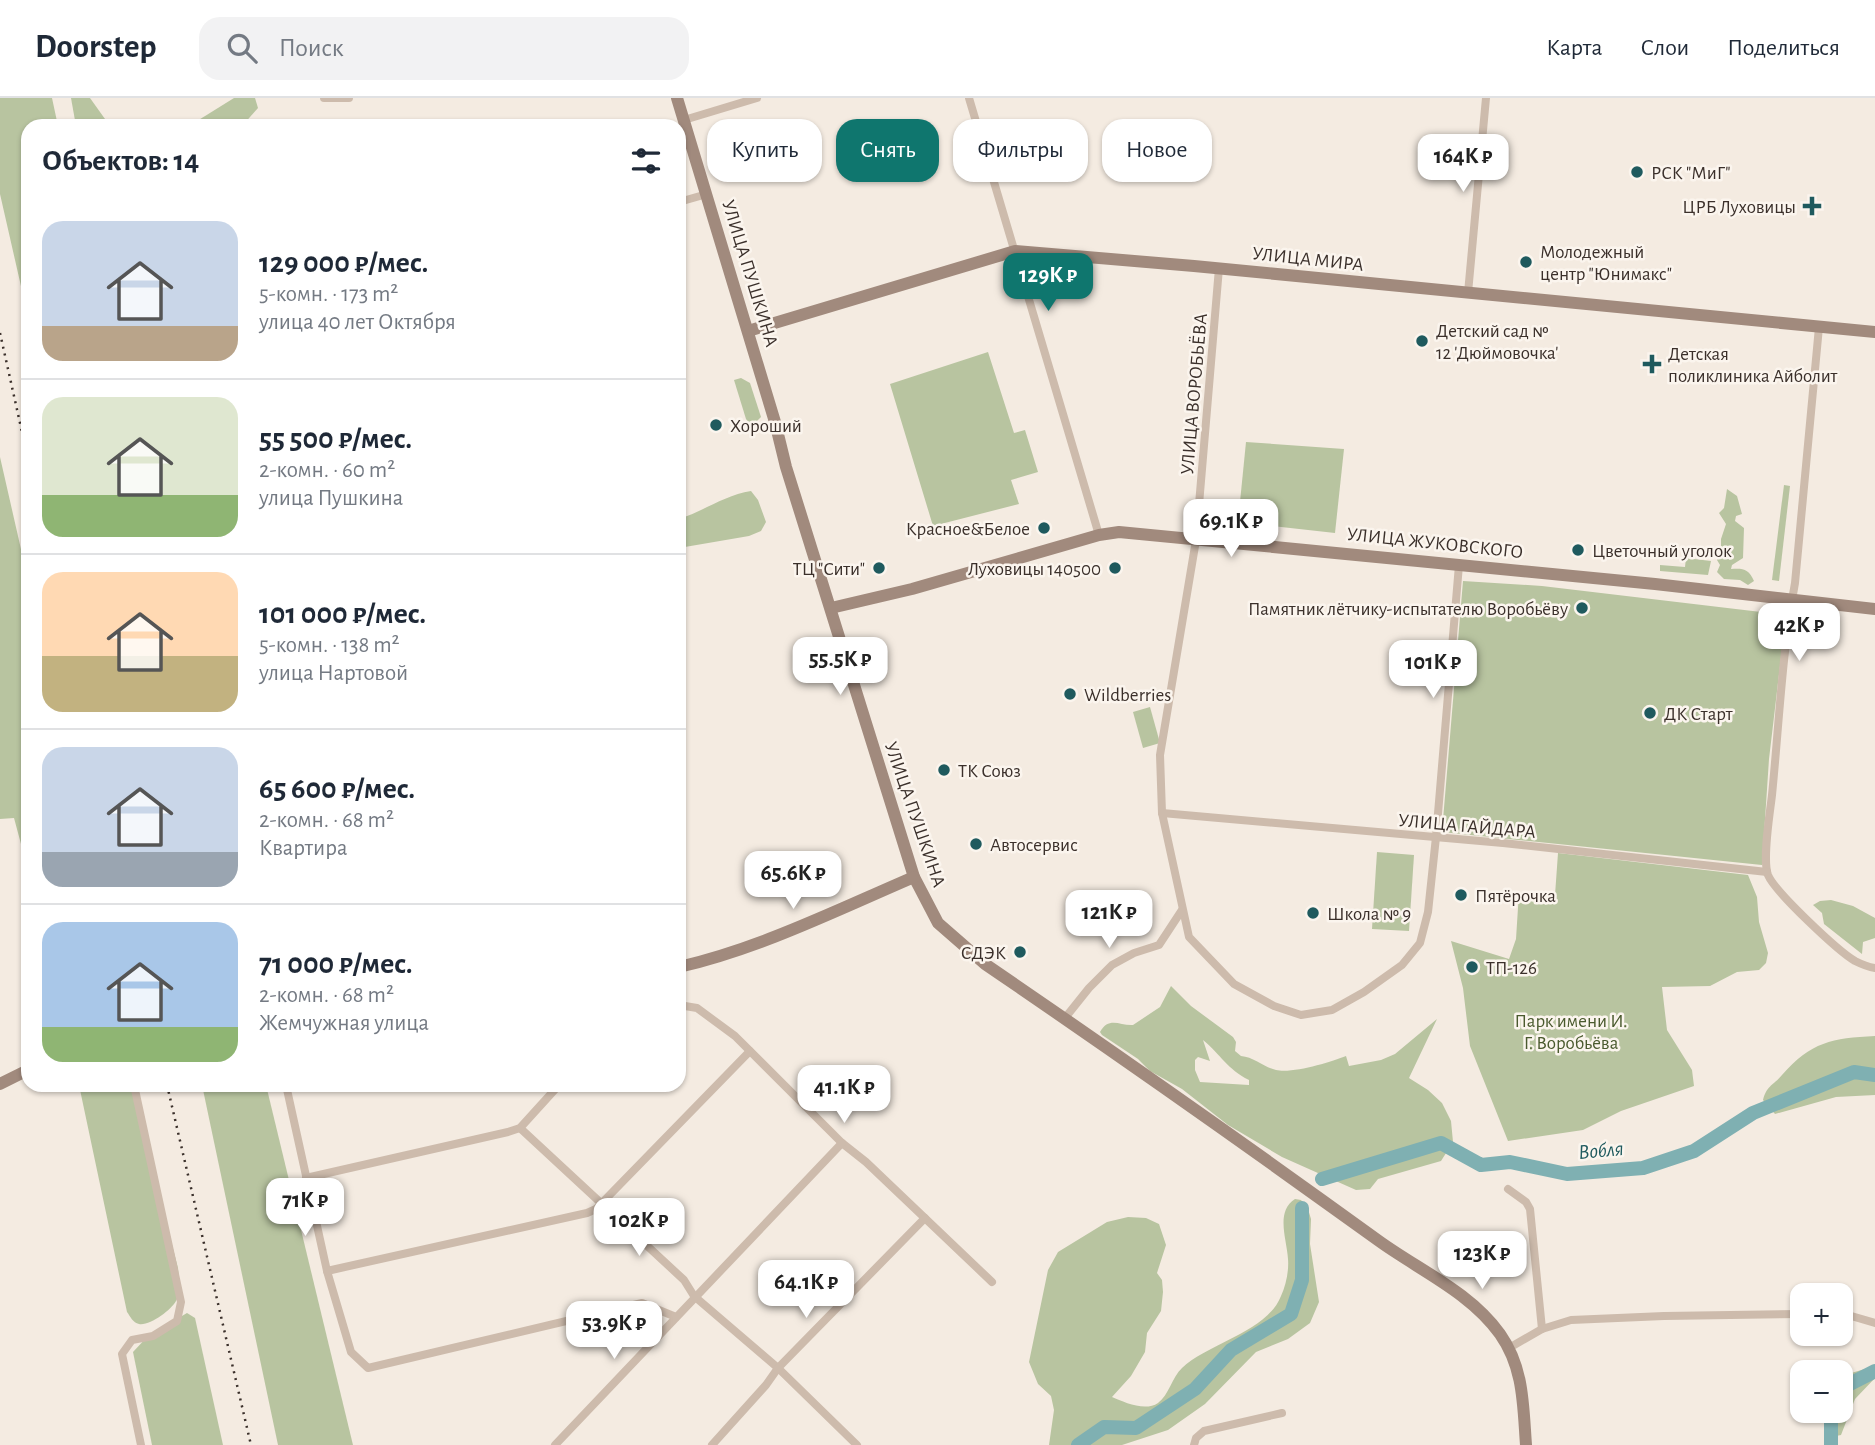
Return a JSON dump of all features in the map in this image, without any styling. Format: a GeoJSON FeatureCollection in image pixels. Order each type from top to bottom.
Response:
{"type":"FeatureCollection","features":[{"type":"Feature","properties":{"kind":"street"},"geometry":{"type":"LineString","coordinates":[[324,98],[349,98]]}},
{"type":"Feature","properties":{"kind":"street","name":"УЛИЦА ПУШКИНА"},"geometry":{"type":"LineString","coordinates":[[677,98],[684,119]]}},
{"type":"Feature","properties":{"kind":"street"},"geometry":{"type":"LineString","coordinates":[[686,119],[757,98]]}},
{"type":"Feature","properties":{"kind":"street"},"geometry":{"type":"LineString","coordinates":[[969,98],[1099,535]]}},
{"type":"Feature","properties":{"kind":"street"},"geometry":{"type":"LineString","coordinates":[[1468,293],[1486,98]]}},
{"type":"Feature","properties":{"kind":"street","name":"УЛИЦА ПУШКИНА"},"geometry":{"type":"LineString","coordinates":[[686,126],[786,467],[914,877],[938,923],[985,964],[1483,1313],[1509,1348],[1522,1384],[1526,1445]]}},
{"type":"Feature","properties":{"kind":"street"},"geometry":{"type":"LineString","coordinates":[[686,200],[707,194]]}},
{"type":"Feature","properties":{"kind":"street","name":"УЛИЦА МИРА"},"geometry":{"type":"LineString","coordinates":[[748,331],[1015,251],[1219,268],[1875,332]]}},
{"type":"Feature","properties":{"kind":"street","name":"УЛИЦА ВОРОБЬЁВА"},"geometry":{"type":"LineString","coordinates":[[1219,268],[1196,540],[1160,755],[1162,813],[1189,937],[1234,984],[1274,1006],[1301,1015],[1332,1010],[1402,965],[1420,943],[1428,912],[1436,837],[1459,565]]}},
{"type":"Feature","properties":{"kind":"street"},"geometry":{"type":"LineString","coordinates":[[1819,327],[1767,872],[1787,899],[1818,929],[1854,960],[1875,968]]}},
{"type":"Feature","properties":{"kind":"street","name":"УЛИЦА ЖУКОВСКОГО"},"geometry":{"type":"LineString","coordinates":[[831,608],[912,589],[1099,535],[1119,532],[1655,584],[1875,609]]}},
{"type":"Feature","properties":{"kind":"street","name":"УЛИЦА ГАЙДАРА"},"geometry":{"type":"LineString","coordinates":[[1162,813],[1436,837],[1767,872]]}},
{"type":"Feature","properties":{"kind":"street"},"geometry":{"type":"LineString","coordinates":[[686,965],[715,959],[756,944],[914,877]]}},
{"type":"Feature","properties":{"kind":"street"},"geometry":{"type":"LineString","coordinates":[[1065,1018],[1112,965],[1159,944],[1182,910]]}},
{"type":"Feature","properties":{"kind":"street"},"geometry":{"type":"LineString","coordinates":[[686,1006],[704,1012],[750,1051],[842,1143],[866,1162],[992,1282]]}},
{"type":"Feature","properties":{"kind":"street"},"geometry":{"type":"LineString","coordinates":[[327,1271],[587,1213],[602,1205],[750,1051]]}},
{"type":"Feature","properties":{"kind":"street"},"geometry":{"type":"LineString","coordinates":[[0,1084],[21,1074]]}},
{"type":"Feature","properties":{"kind":"street"},"geometry":{"type":"LineString","coordinates":[[136,1092],[181,1302],[177,1321],[153,1336],[132,1340],[122,1354],[141,1445]]}},
{"type":"Feature","properties":{"kind":"street"},"geometry":{"type":"LineString","coordinates":[[288,1092],[327,1271],[351,1352],[368,1368],[642,1303],[676,1318]]}},
{"type":"Feature","properties":{"kind":"street"},"geometry":{"type":"LineString","coordinates":[[306,1178],[520,1128],[553,1092]]}},
{"type":"Feature","properties":{"kind":"street"},"geometry":{"type":"LineString","coordinates":[[520,1128],[684,1280],[694,1296],[778,1368],[857,1445]]}},
{"type":"Feature","properties":{"kind":"street"},"geometry":{"type":"LineString","coordinates":[[555,1445],[842,1143]]}},
{"type":"Feature","properties":{"kind":"street"},"geometry":{"type":"LineString","coordinates":[[1508,1189],[1526,1202],[1530,1209],[1542,1329]]}},
{"type":"Feature","properties":{"kind":"street"},"geometry":{"type":"LineString","coordinates":[[712,1445],[778,1368],[925,1218]]}},
{"type":"Feature","properties":{"kind":"street"},"geometry":{"type":"LineString","coordinates":[[1509,1348],[1542,1329],[1571,1320],[1790,1314]]}},
{"type":"Feature","properties":{"kind":"street"},"geometry":{"type":"LineString","coordinates":[[1853,1316],[1875,1322]]}},
{"type":"Feature","properties":{"kind":"street"},"geometry":{"type":"LineString","coordinates":[[1194,1445],[1196,1438],[1204,1431],[1282,1413]]}},
{"type":"Feature","properties":{"kind":"green space"},"geometry":{"type":"Polygon","coordinates":[[[0,98],[52,98],[56,119],[21,119],[21,286],[0,194],[0,98]]]}},
{"type":"Feature","properties":{"kind":"green space"},"geometry":{"type":"Polygon","coordinates":[[[71,98],[90,98],[105,119],[75,119],[71,98]]]}},
{"type":"Feature","properties":{"kind":"green space"},"geometry":{"type":"Polygon","coordinates":[[[234,98],[255,98],[258,108],[248,119],[200,119],[234,98]]]}},
{"type":"Feature","properties":{"kind":"green space"},"geometry":{"type":"Polygon","coordinates":[[[988,352],[1014,433],[1025,430],[1038,472],[1011,480],[1019,504],[933,526],[890,384],[988,352]]]}},
{"type":"Feature","properties":{"kind":"green space"},"geometry":{"type":"Polygon","coordinates":[[[741,378],[750,383],[761,417],[755,423],[749,423],[746,419],[734,380],[741,378]]]}},
{"type":"Feature","properties":{"kind":"green space"},"geometry":{"type":"Polygon","coordinates":[[[1246,442],[1344,449],[1335,533],[1238,522],[1246,442]]]}},
{"type":"Feature","properties":{"kind":"green space"},"geometry":{"type":"Polygon","coordinates":[[[0,457],[21,549],[21,844],[14,818],[0,819],[0,457]]]}},
{"type":"Feature","properties":{"kind":"green space"},"geometry":{"type":"Polygon","coordinates":[[[1784,485],[1790,486],[1779,581],[1772,580],[1784,485]]]}},
{"type":"Feature","properties":{"kind":"green space"},"geometry":{"type":"Polygon","coordinates":[[[1727,489],[1737,496],[1742,514],[1736,516],[1735,521],[1744,528],[1743,558],[1732,565],[1731,569],[1748,572],[1754,581],[1748,585],[1740,580],[1724,579],[1717,572],[1720,565],[1717,560],[1721,553],[1721,539],[1726,524],[1719,513],[1724,508],[1727,489]]]}},
{"type":"Feature","properties":{"kind":"green space"},"geometry":{"type":"Polygon","coordinates":[[[751,491],[758,500],[766,522],[761,531],[749,536],[686,547],[686,516],[732,496],[751,491]]]}},
{"type":"Feature","properties":{"kind":"green space"},"geometry":{"type":"Polygon","coordinates":[[[1686,558],[1711,561],[1708,575],[1660,571],[1660,565],[1685,567],[1686,558]]]}},
{"type":"Feature","properties":{"kind":"green space"},"geometry":{"type":"Polygon","coordinates":[[[1463,581],[1542,586],[1786,615],[1769,759],[1762,865],[1442,832],[1463,581]]]}},
{"type":"Feature","properties":{"kind":"green space"},"geometry":{"type":"Polygon","coordinates":[[[1150,707],[1160,743],[1143,748],[1133,712],[1150,707]]]}},
{"type":"Feature","properties":{"kind":"green space"},"geometry":{"type":"Polygon","coordinates":[[[1377,852],[1414,855],[1409,931],[1372,929],[1377,852]]]}},
{"type":"Feature","properties":{"kind":"green space","name":"Парк имени И. Г. Воробьёва"},"geometry":{"type":"Polygon","coordinates":[[[1558,853],[1748,875],[1757,897],[1759,922],[1768,953],[1766,963],[1759,970],[1737,972],[1710,986],[1662,987],[1667,1030],[1692,1070],[1694,1086],[1621,1111],[1583,1130],[1508,1141],[1470,1046],[1463,988],[1451,941],[1509,959],[1516,939],[1519,892],[1555,895],[1558,853]]]}},
{"type":"Feature","properties":{"kind":"green space"},"geometry":{"type":"Polygon","coordinates":[[[1831,900],[1853,906],[1875,918],[1875,938],[1863,942],[1862,954],[1824,924],[1822,913],[1813,905],[1831,900]]]}},
{"type":"Feature","properties":{"kind":"green space"},"geometry":{"type":"Polygon","coordinates":[[[1171,986],[1191,1006],[1233,1037],[1236,1042],[1235,1051],[1241,1056],[1271,1069],[1283,1071],[1311,1067],[1346,1056],[1349,1066],[1381,1060],[1395,1054],[1437,1019],[1409,1078],[1442,1103],[1451,1121],[1453,1142],[1441,1161],[1378,1179],[1370,1189],[1356,1190],[1282,1157],[1228,1125],[1182,1089],[1150,1071],[1100,1032],[1111,1023],[1133,1025],[1160,1007],[1171,986]],[[1203,1040],[1210,1061],[1198,1057],[1195,1060],[1195,1070],[1200,1082],[1249,1085],[1249,1080],[1241,1076],[1203,1040]]]}},
{"type":"Feature","properties":{"kind":"green space"},"geometry":{"type":"Polygon","coordinates":[[[1875,1036],[1875,1095],[1836,1097],[1775,1114],[1763,1100],[1766,1091],[1803,1055],[1813,1049],[1846,1038],[1875,1036]]]}},
{"type":"Feature","properties":{"kind":"green space"},"geometry":{"type":"Polygon","coordinates":[[[80,1092],[133,1092],[178,1268],[179,1294],[165,1313],[144,1324],[137,1323],[127,1312],[80,1092]]]}},
{"type":"Feature","properties":{"kind":"green space"},"geometry":{"type":"Polygon","coordinates":[[[203,1092],[268,1092],[353,1445],[278,1445],[203,1092]]]}},
{"type":"Feature","properties":{"kind":"green space"},"geometry":{"type":"Polygon","coordinates":[[[1295,1199],[1301,1200],[1311,1219],[1310,1244],[1319,1302],[1310,1323],[1288,1339],[1256,1352],[1205,1404],[1168,1430],[1122,1445],[1049,1445],[1054,1410],[1051,1396],[1038,1384],[1029,1362],[1048,1270],[1058,1252],[1107,1222],[1128,1217],[1146,1218],[1159,1224],[1166,1245],[1157,1273],[1162,1280],[1161,1311],[1147,1333],[1145,1352],[1131,1376],[1112,1397],[1135,1405],[1153,1406],[1162,1400],[1182,1368],[1193,1359],[1251,1328],[1274,1308],[1283,1292],[1288,1273],[1285,1211],[1295,1199]]]}},
{"type":"Feature","properties":{"kind":"green space"},"geometry":{"type":"Polygon","coordinates":[[[187,1313],[195,1318],[223,1445],[152,1445],[133,1352],[148,1336],[187,1313]]]}},
{"type":"Feature","properties":{"kind":"green space"},"geometry":{"type":"Polygon","coordinates":[[[1875,1366],[1875,1378],[1853,1404],[1853,1372],[1875,1366]]]}},
{"type":"Feature","properties":{"kind":"green space"},"geometry":{"type":"Polygon","coordinates":[[[1827,1423],[1846,1423],[1841,1435],[1831,1437],[1827,1423]]]}},
{"type":"Feature","properties":{"kind":"waterway","name":"Вобля"},"geometry":{"type":"LineString","coordinates":[[1322,1179],[1441,1143],[1481,1165],[1510,1162],[1567,1174],[1643,1168],[1694,1151],[1753,1113],[1854,1072],[1875,1075]]}},
{"type":"Feature","properties":{"kind":"waterway","name":"Вобля"},"geometry":{"type":"LineString","coordinates":[[1078,1445],[1104,1427],[1136,1428],[1195,1389],[1231,1350],[1291,1314],[1302,1280],[1302,1208]]}},
{"type":"Feature","properties":{"kind":"waterway"},"geometry":{"type":"LineString","coordinates":[[1853,1382],[1875,1371]]}},
{"type":"Feature","properties":{"kind":"waterway"},"geometry":{"type":"LineString","coordinates":[[1831,1423],[1831,1445]]}},
{"type":"Feature","properties":{"kind":"railway"},"geometry":{"type":"LineString","coordinates":[[0,333],[21,428]]}},
{"type":"Feature","properties":{"kind":"railway"},"geometry":{"type":"LineString","coordinates":[[169,1092],[251,1445]]}},
{"type":"Feature","properties":{"kind":"place","name":"РСК \"МиГ\""},"geometry":{"type":"Point","coordinates":[1637,172]}},
{"type":"Feature","properties":{"kind":"place","name":"ЦРБ Луховицы"},"geometry":{"type":"Point","coordinates":[1812,206]}},
{"type":"Feature","properties":{"kind":"place","name":"Молодежный центр \"Юнимакс\""},"geometry":{"type":"Point","coordinates":[1526,262]}},
{"type":"Feature","properties":{"kind":"place","name":"Детский сад № 12 'Дюймовочка'"},"geometry":{"type":"Point","coordinates":[1422,341]}},
{"type":"Feature","properties":{"kind":"place","name":"Детская поликлиника Айболит"},"geometry":{"type":"Point","coordinates":[1652,364]}},
{"type":"Feature","properties":{"kind":"place","name":"Хороший"},"geometry":{"type":"Point","coordinates":[716,425]}},
{"type":"Feature","properties":{"kind":"place","name":"Красное&Белое"},"geometry":{"type":"Point","coordinates":[1044,528]}},
{"type":"Feature","properties":{"kind":"place","name":"Цветочный уголок"},"geometry":{"type":"Point","coordinates":[1578,550]}},
{"type":"Feature","properties":{"kind":"place","name":"ТЦ \"Сити\""},"geometry":{"type":"Point","coordinates":[879,568]}},
{"type":"Feature","properties":{"kind":"place","name":"Луховицы 140500"},"geometry":{"type":"Point","coordinates":[1115,568]}},
{"type":"Feature","properties":{"kind":"place","name":"Памятник лётчику-испытателю Воробьёву"},"geometry":{"type":"Point","coordinates":[1582,608]}},
{"type":"Feature","properties":{"kind":"place","name":"Wildberries"},"geometry":{"type":"Point","coordinates":[1070,694]}},
{"type":"Feature","properties":{"kind":"place","name":"ДК Старт"},"geometry":{"type":"Point","coordinates":[1650,713]}},
{"type":"Feature","properties":{"kind":"place","name":"ТК Союз"},"geometry":{"type":"Point","coordinates":[944,770]}},
{"type":"Feature","properties":{"kind":"place","name":"Автосервис"},"geometry":{"type":"Point","coordinates":[976,844]}},
{"type":"Feature","properties":{"kind":"place","name":"Пятёрочка"},"geometry":{"type":"Point","coordinates":[1461,895]}},
{"type":"Feature","properties":{"kind":"place","name":"Школа № 9"},"geometry":{"type":"Point","coordinates":[1313,913]}},
{"type":"Feature","properties":{"kind":"place","name":"СДЭК"},"geometry":{"type":"Point","coordinates":[1020,952]}},
{"type":"Feature","properties":{"kind":"place","name":"ТП-126"},"geometry":{"type":"Point","coordinates":[1472,967]}}]}
